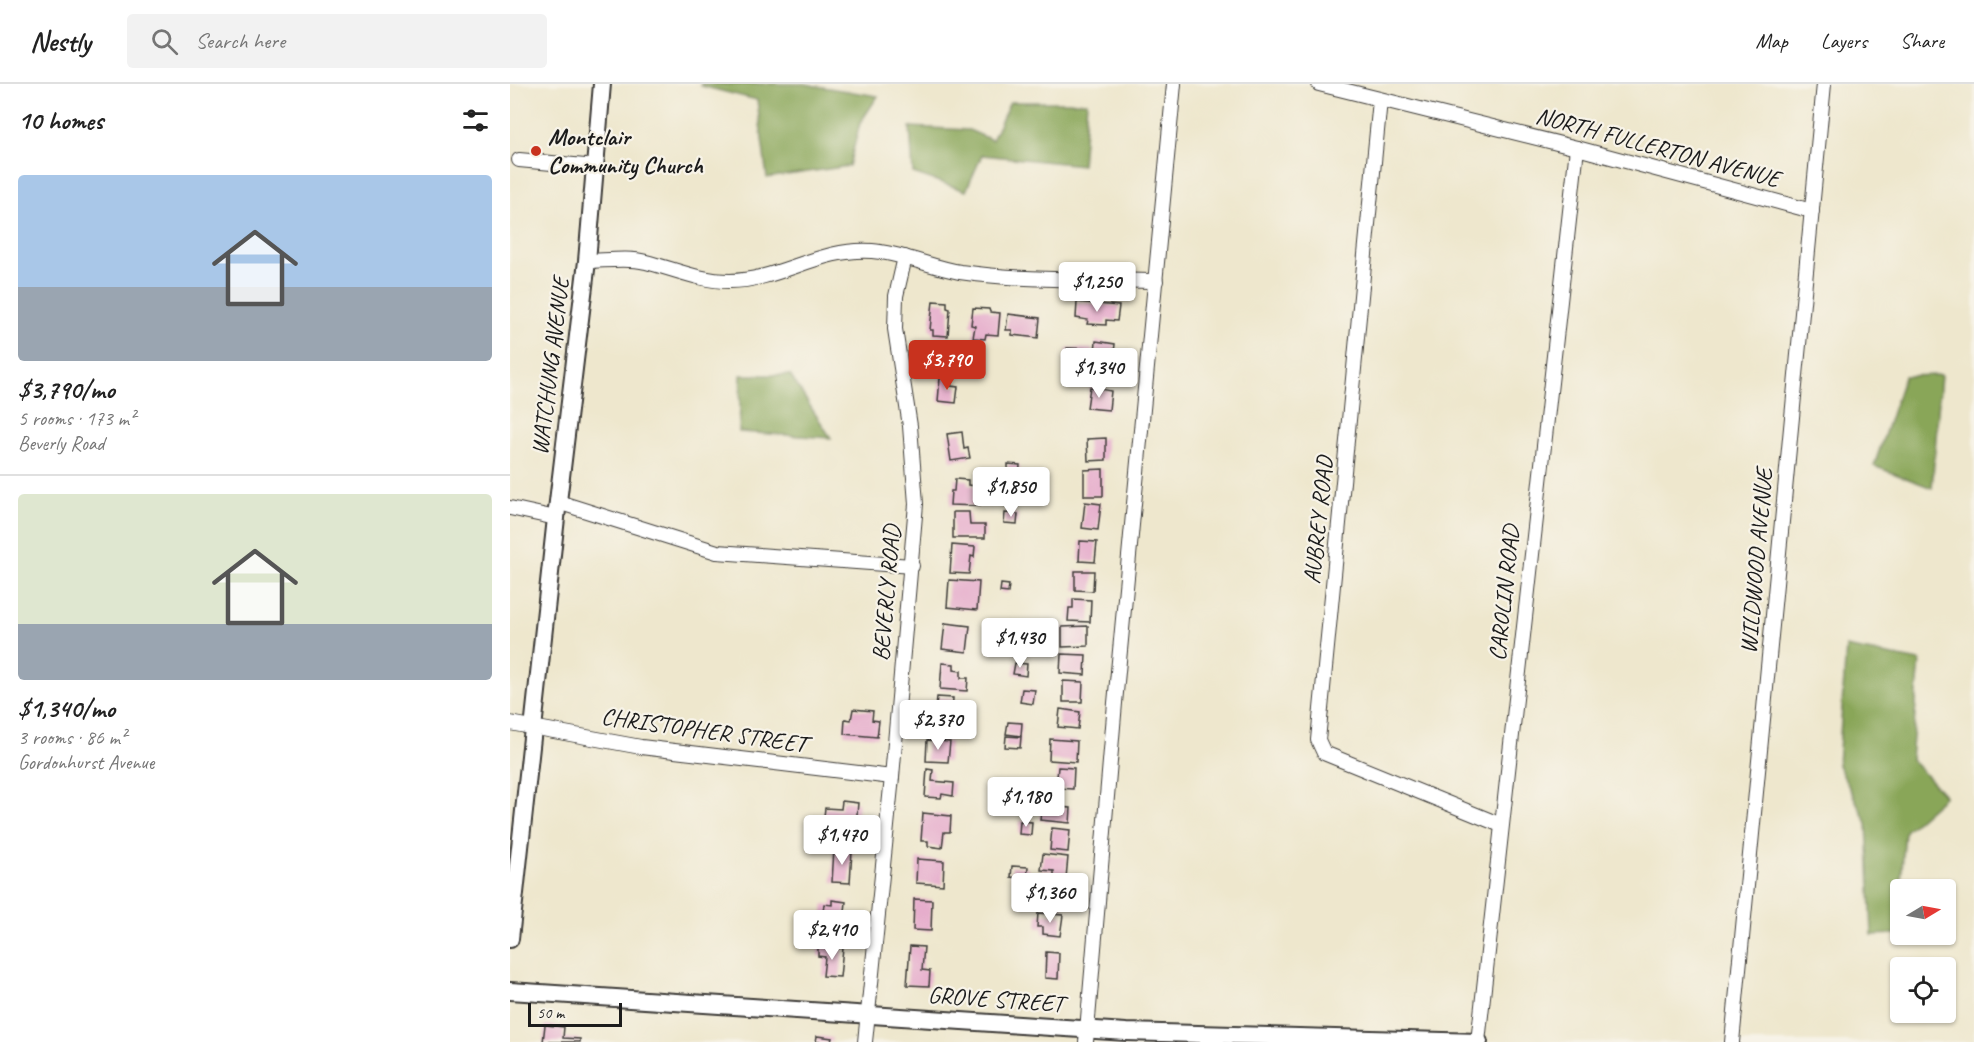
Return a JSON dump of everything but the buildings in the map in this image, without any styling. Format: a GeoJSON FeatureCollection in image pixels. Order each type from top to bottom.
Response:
{"type":"FeatureCollection","features":[{"type":"Feature","properties":{"kind":"main road","name":"WATCHUNG AVENUE"},"geometry":{"type":"LineString","coordinates":[[510,939],[587,261],[602,84]]}},
{"type":"Feature","properties":{"kind":"main road","name":"GROVE STREET"},"geometry":{"type":"LineString","coordinates":[[510,991],[868,1014],[1087,1036],[1479,1042]]}},
{"type":"Feature","properties":{"kind":"street"},"geometry":{"type":"LineString","coordinates":[[1087,1036],[1115,703],[1174,84]]}},
{"type":"Feature","properties":{"kind":"street","name":"NORTH FULLERTON AVENUE"},"geometry":{"type":"LineString","coordinates":[[1319,84],[1576,148],[1812,211]]}},
{"type":"Feature","properties":{"kind":"street","name":"WILDWOOD AVENUE"},"geometry":{"type":"LineString","coordinates":[[1732,1042],[1824,84]]}},
{"type":"Feature","properties":{"kind":"street","name":"AUBREY ROAD"},"geometry":{"type":"LineString","coordinates":[[1380,100],[1318,740],[1324,753],[1501,825]]}},
{"type":"Feature","properties":{"kind":"street","name":"CAROLIN ROAD"},"geometry":{"type":"LineString","coordinates":[[1479,1042],[1576,148]]}},
{"type":"Feature","properties":{"kind":"street"},"geometry":{"type":"LineString","coordinates":[[519,160],[596,167]]}},
{"type":"Feature","properties":{"kind":"street"},"geometry":{"type":"LineString","coordinates":[[587,261],[643,261],[696,277],[729,281],[753,279],[834,254],[871,251],[958,271],[1001,276],[1156,281]]}},
{"type":"Feature","properties":{"kind":"street","name":"BEVERLY ROAD"},"geometry":{"type":"LineString","coordinates":[[865,1042],[892,777],[916,504],[910,426],[895,329],[896,296],[905,257]]}},
{"type":"Feature","properties":{"kind":"street"},"geometry":{"type":"LineString","coordinates":[[510,508],[557,510],[717,552],[912,566]]}},
{"type":"Feature","properties":{"kind":"street","name":"CHRISTOPHER STREET"},"geometry":{"type":"LineString","coordinates":[[510,723],[641,747],[892,777]]}},
{"type":"Feature","properties":{"kind":"green space"},"geometry":{"type":"Polygon","coordinates":[[[701,84],[804,84],[878,96],[860,123],[849,166],[767,178],[757,100],[701,86],[701,84]]]}},
{"type":"Feature","properties":{"kind":"green space"},"geometry":{"type":"Polygon","coordinates":[[[1010,102],[1087,102],[1082,165],[982,155],[966,191],[913,173],[910,127],[969,130],[992,140],[1010,102]]]}},
{"type":"Feature","properties":{"kind":"green space"},"geometry":{"type":"Polygon","coordinates":[[[741,375],[790,375],[831,438],[739,432],[741,375]]]}},
{"type":"Feature","properties":{"kind":"green space"},"geometry":{"type":"Polygon","coordinates":[[[1941,375],[1932,488],[1874,466],[1904,376],[1941,375]]]}},
{"type":"Feature","properties":{"kind":"green space"},"geometry":{"type":"Polygon","coordinates":[[[1846,647],[1920,661],[1911,759],[1945,796],[1905,831],[1901,879],[1890,879],[1890,934],[1872,935],[1867,823],[1838,765],[1846,647]]]}},
{"type":"Feature","properties":{"kind":"place","name":"Montclair Community Church"},"geometry":{"type":"Point","coordinates":[536,151]}}]}
